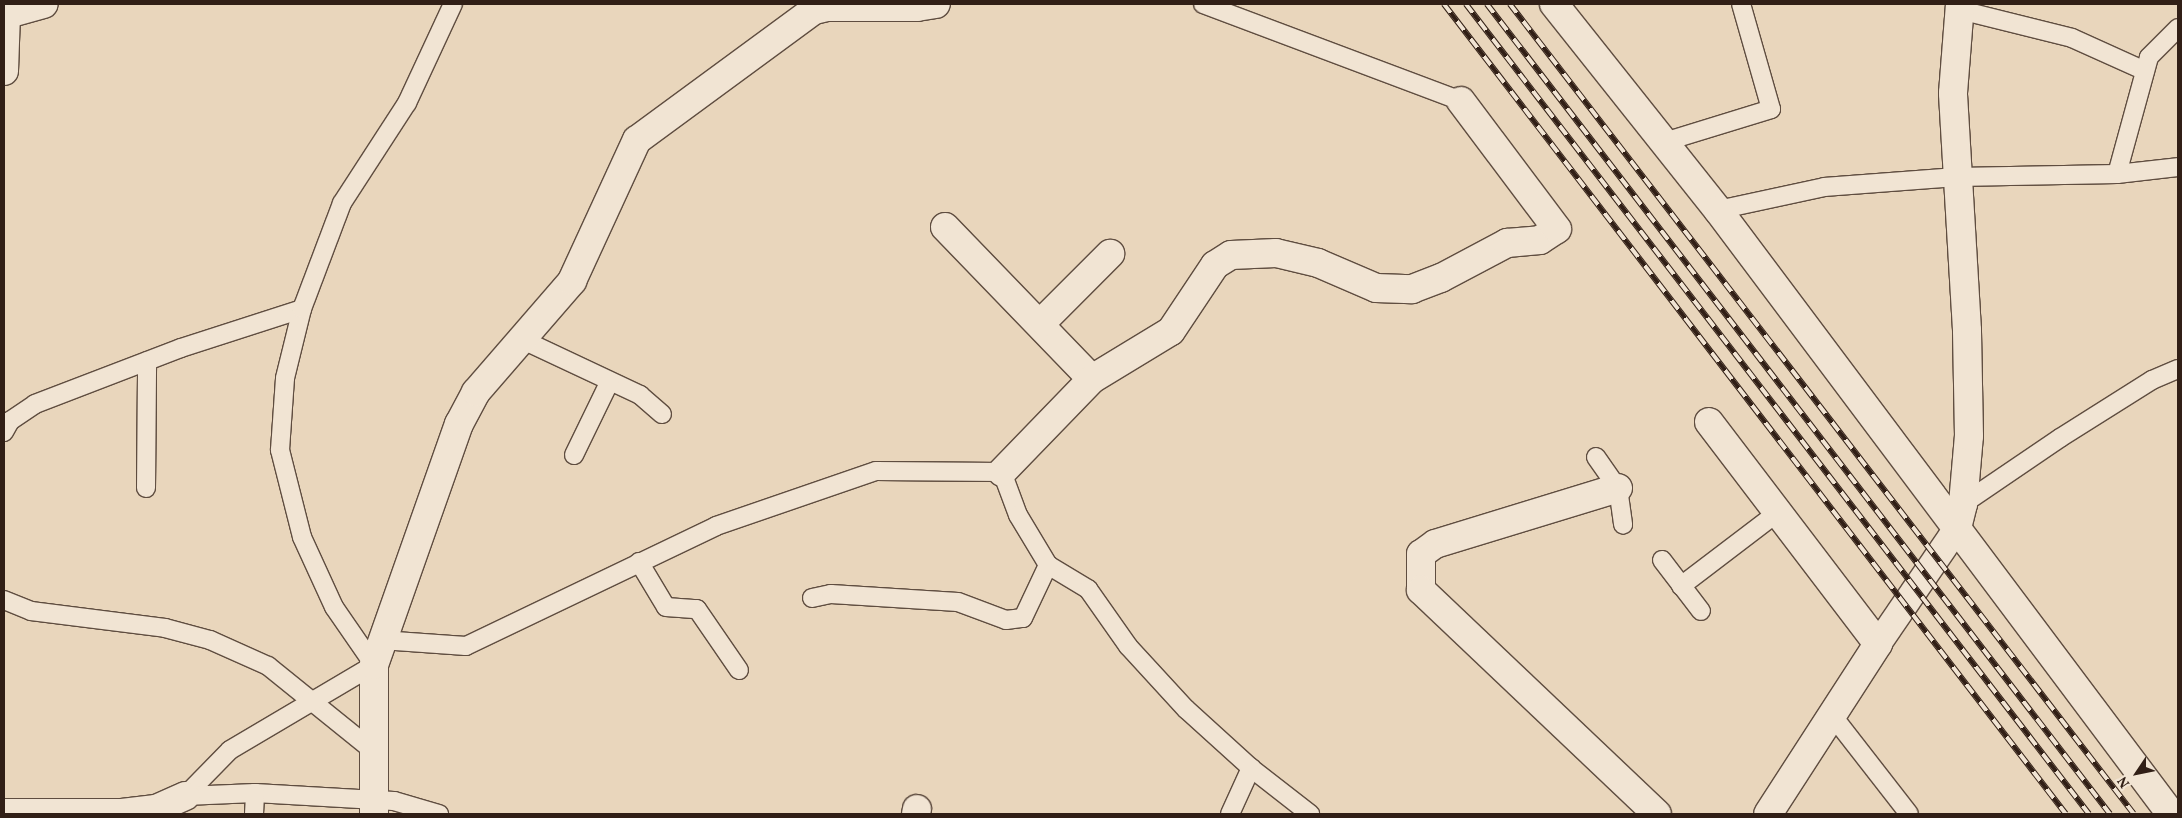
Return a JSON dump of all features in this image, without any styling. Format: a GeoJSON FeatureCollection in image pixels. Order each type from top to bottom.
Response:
{"type":"FeatureCollection","features":[{"type":"Feature","properties":{"kind":"street"},"geometry":{"type":"LineString","coordinates":[[4,71],[5,15],[44,4]]}},
{"type":"Feature","properties":{"kind":"street"},"geometry":{"type":"LineString","coordinates":[[374,807],[372,750],[377,653],[459,424],[476,392],[572,281],[637,140],[814,10],[827,7],[917,7],[936,4]]}},
{"type":"Feature","properties":{"kind":"street"},"geometry":{"type":"LineString","coordinates":[[1554,4],[1960,516],[2171,814]]}},
{"type":"Feature","properties":{"kind":"street"},"geometry":{"type":"LineString","coordinates":[[1768,814],[1960,516],[1969,436],[1967,330],[1953,92],[1960,7]]}},
{"type":"Feature","properties":{"kind":"street"},"geometry":{"type":"LineString","coordinates":[[1002,472],[1092,379],[1171,331],[1215,265],[1231,255],[1276,253],[1318,263],[1376,288],[1412,289],[1441,278],[1507,243],[1540,240],[1557,229],[1461,101]]}},
{"type":"Feature","properties":{"kind":"street"},"geometry":{"type":"LineString","coordinates":[[945,227],[1041,323],[1092,379]]}},
{"type":"Feature","properties":{"kind":"street"},"geometry":{"type":"LineString","coordinates":[[1041,323],[1110,254]]}},
{"type":"Feature","properties":{"kind":"street"},"geometry":{"type":"LineString","coordinates":[[1709,422],[1878,644]]}},
{"type":"Feature","properties":{"kind":"street"},"geometry":{"type":"LineString","coordinates":[[1618,488],[1435,544],[1421,554],[1421,590],[1657,814]]}},
{"type":"Feature","properties":{"kind":"street"},"geometry":{"type":"LineString","coordinates":[[4,813],[121,814],[156,809],[185,796]]}},
{"type":"Feature","properties":{"kind":"lane"},"geometry":{"type":"LineString","coordinates":[[377,653],[334,606],[302,537],[280,450],[285,378],[302,309],[342,203],[407,103],[453,4]]}},
{"type":"Feature","properties":{"kind":"lane"},"geometry":{"type":"LineString","coordinates":[[1204,4],[1461,101]]}},
{"type":"Feature","properties":{"kind":"lane"},"geometry":{"type":"LineString","coordinates":[[1664,142],[1771,109],[1741,4]]}},
{"type":"Feature","properties":{"kind":"lane"},"geometry":{"type":"LineString","coordinates":[[1960,7],[2072,38],[2145,71]]}},
{"type":"Feature","properties":{"kind":"lane"},"geometry":{"type":"LineString","coordinates":[[2117,174],[2149,57],[2178,28]]}},
{"type":"Feature","properties":{"kind":"lane"},"geometry":{"type":"LineString","coordinates":[[1718,210],[1824,187],[1957,177],[2117,174],[2178,167]]}},
{"type":"Feature","properties":{"kind":"lane"},"geometry":{"type":"LineString","coordinates":[[4,432],[10,421],[35,404],[147,361],[302,309]]}},
{"type":"Feature","properties":{"kind":"lane"},"geometry":{"type":"LineString","coordinates":[[521,340],[640,395],[662,414]]}},
{"type":"Feature","properties":{"kind":"lane"},"geometry":{"type":"LineString","coordinates":[[146,488],[147,361]]}},
{"type":"Feature","properties":{"kind":"lane"},"geometry":{"type":"LineString","coordinates":[[1960,516],[2060,438],[2152,380],[2178,369]]}},
{"type":"Feature","properties":{"kind":"lane"},"geometry":{"type":"LineString","coordinates":[[574,455],[610,381]]}},
{"type":"Feature","properties":{"kind":"lane"},"geometry":{"type":"LineString","coordinates":[[1596,457],[1618,488],[1623,525]]}},
{"type":"Feature","properties":{"kind":"lane"},"geometry":{"type":"LineString","coordinates":[[185,796],[230,750],[311,700],[377,653],[466,646],[587,591],[639,562],[716,526],[876,471],[1002,472],[1018,515],[1048,565],[1088,589],[1128,646],[1186,710],[1251,768],[1310,814]]}},
{"type":"Feature","properties":{"kind":"lane"},"geometry":{"type":"LineString","coordinates":[[1682,586],[1778,512]]}},
{"type":"Feature","properties":{"kind":"lane"},"geometry":{"type":"LineString","coordinates":[[1662,560],[1701,611]]}},
{"type":"Feature","properties":{"kind":"lane"},"geometry":{"type":"LineString","coordinates":[[639,562],[666,607],[697,609],[739,670]]}},
{"type":"Feature","properties":{"kind":"lane"},"geometry":{"type":"LineString","coordinates":[[812,598],[831,594],[958,602],[1006,620],[1023,618],[1048,565]]}},
{"type":"Feature","properties":{"kind":"lane"},"geometry":{"type":"LineString","coordinates":[[4,600],[31,611],[165,628],[210,640],[268,666],[372,750]]}},
{"type":"Feature","properties":{"kind":"lane"},"geometry":{"type":"LineString","coordinates":[[1832,714],[1909,814]]}},
{"type":"Feature","properties":{"kind":"lane"},"geometry":{"type":"LineString","coordinates":[[1230,814],[1251,768]]}},
{"type":"Feature","properties":{"kind":"lane"},"geometry":{"type":"LineString","coordinates":[[185,796],[255,793],[374,807],[394,801],[439,814]]}},
{"type":"Feature","properties":{"kind":"lane"},"geometry":{"type":"LineString","coordinates":[[254,814],[255,793]]}},
{"type":"Feature","properties":{"kind":"railway"},"geometry":{"type":"LineString","coordinates":[[1444,4],[2066,814]]}},
{"type":"Feature","properties":{"kind":"railway"},"geometry":{"type":"LineString","coordinates":[[1466,4],[2089,814]]}},
{"type":"Feature","properties":{"kind":"railway"},"geometry":{"type":"LineString","coordinates":[[1487,4],[2110,814]]}},
{"type":"Feature","properties":{"kind":"railway"},"geometry":{"type":"LineString","coordinates":[[1510,4],[2134,814]]}}]}
